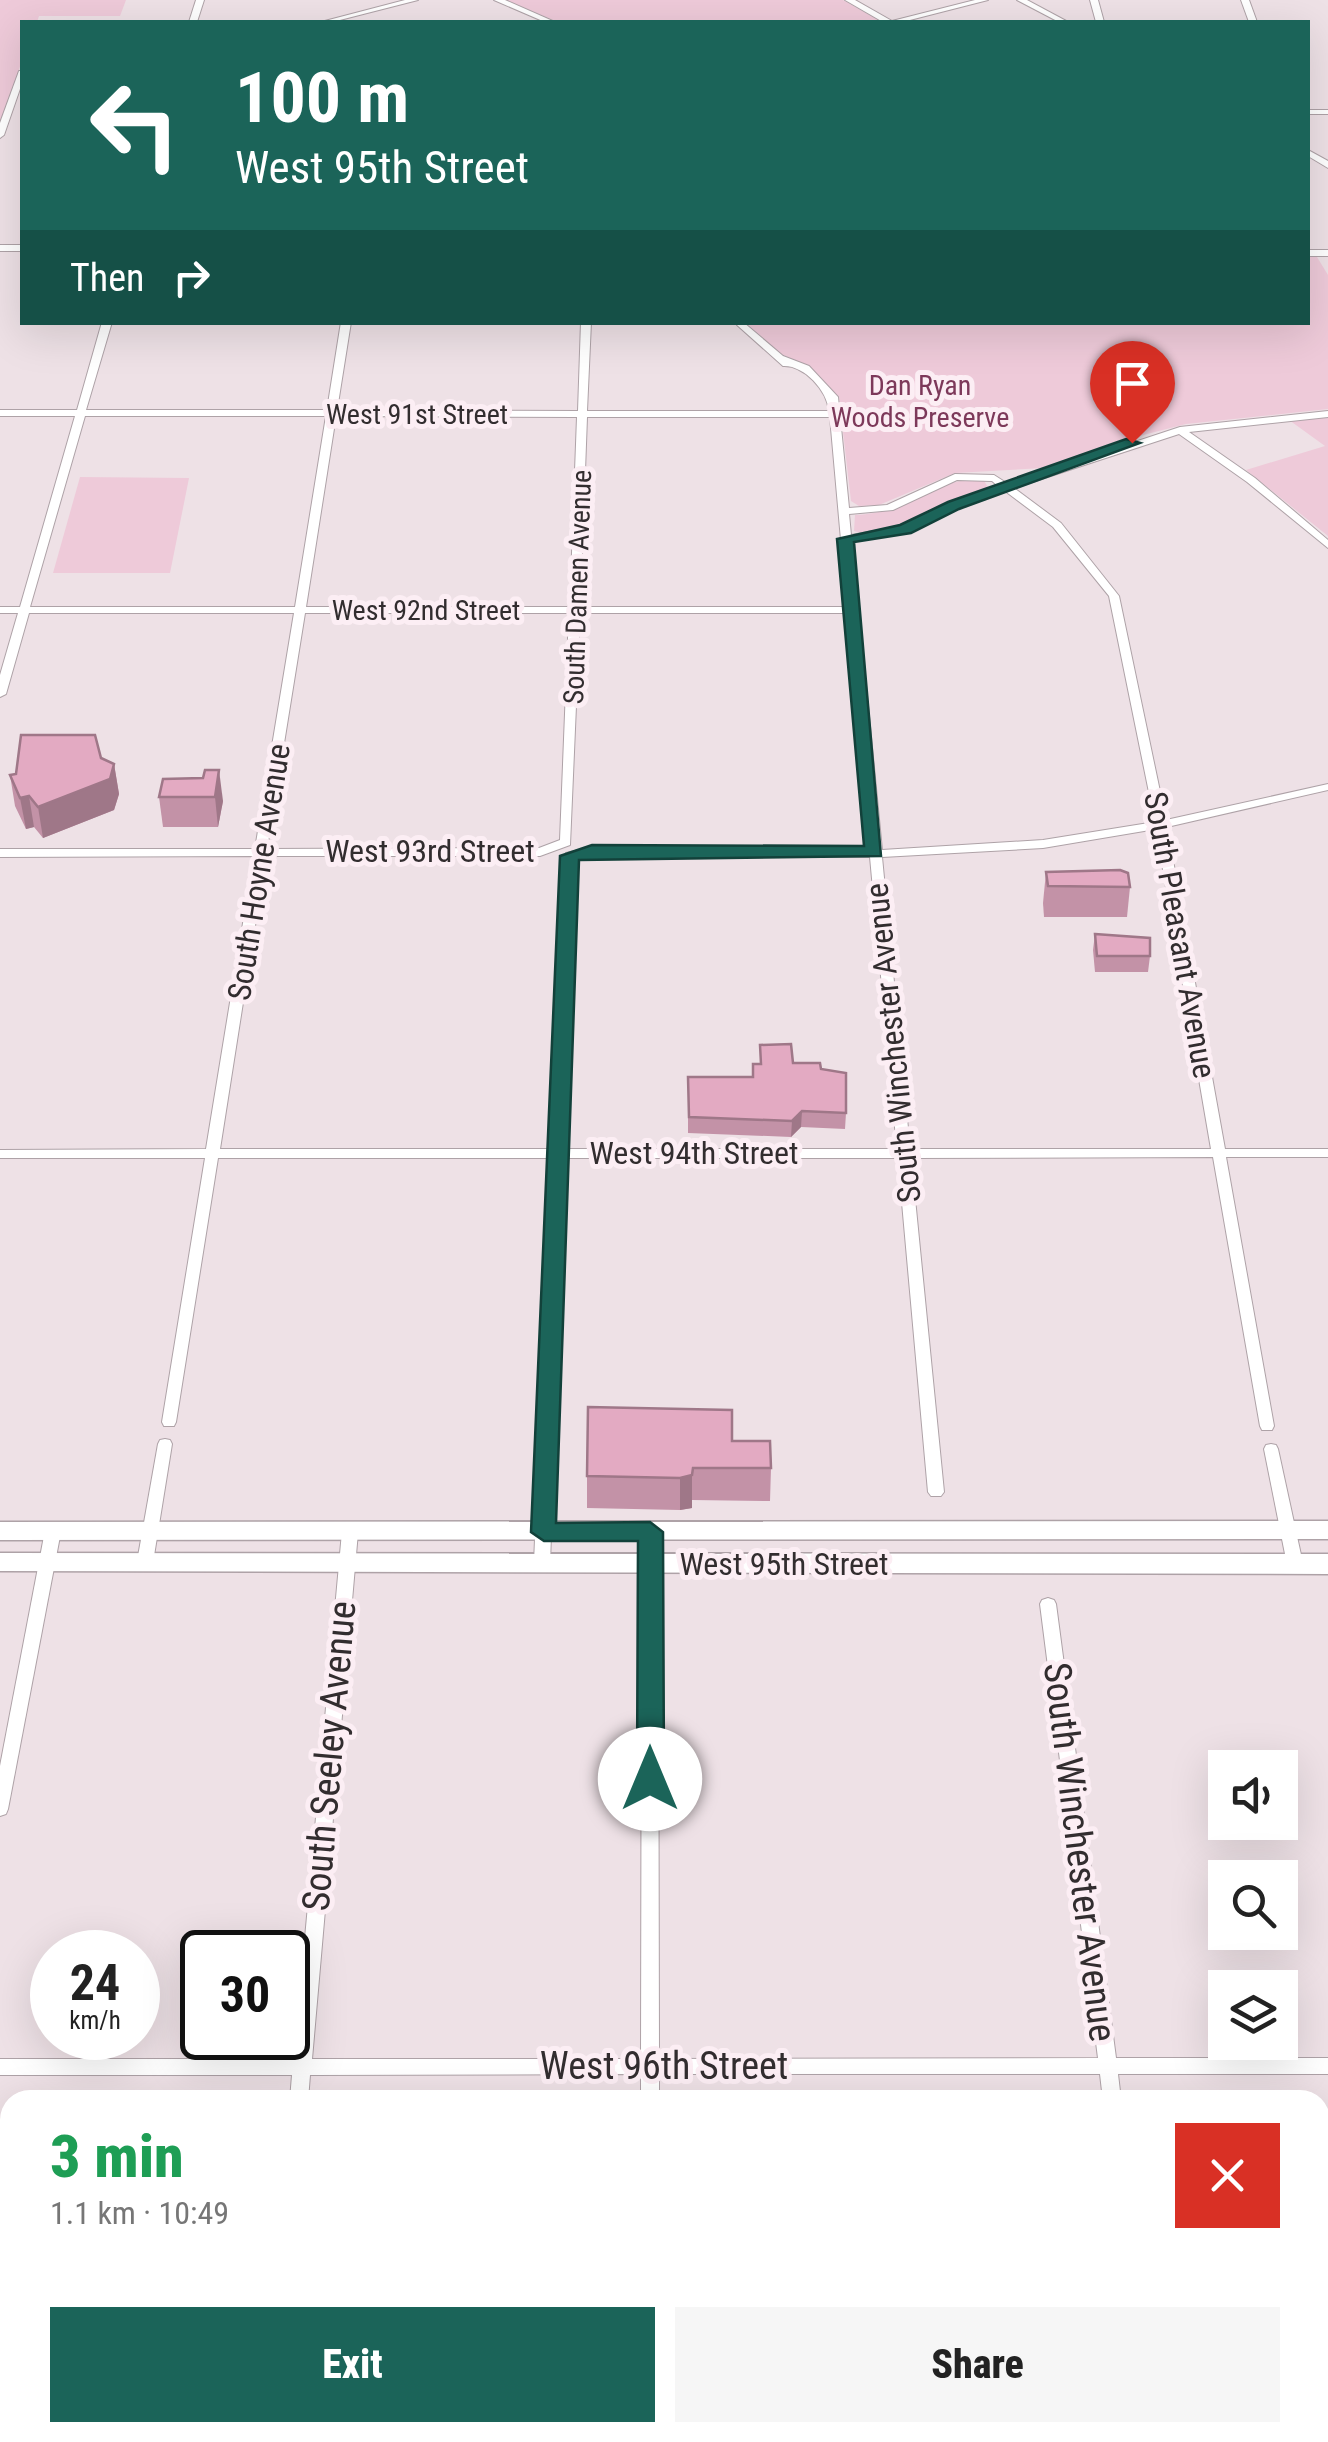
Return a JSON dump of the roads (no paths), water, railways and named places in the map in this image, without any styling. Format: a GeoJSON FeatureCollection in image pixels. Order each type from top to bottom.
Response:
{"type":"FeatureCollection","features":[{"type":"Feature","properties":{"kind":"main road","name":"West 95th Street"},"geometry":{"type":"LineString","coordinates":[[0,1531],[1328,1530]]}},
{"type":"Feature","properties":{"kind":"main road","name":"West 95th Street"},"geometry":{"type":"LineString","coordinates":[[0,1562],[1328,1564]]}},
{"type":"Feature","properties":{"kind":"street"},"geometry":{"type":"LineString","coordinates":[[194,20],[200,0]]}},
{"type":"Feature","properties":{"kind":"street"},"geometry":{"type":"LineString","coordinates":[[333,20],[414,0]]}},
{"type":"Feature","properties":{"kind":"street"},"geometry":{"type":"LineString","coordinates":[[498,0],[544,20]]}},
{"type":"Feature","properties":{"kind":"street"},"geometry":{"type":"LineString","coordinates":[[849,0],[888,20]]}},
{"type":"Feature","properties":{"kind":"street"},"geometry":{"type":"LineString","coordinates":[[900,20],[984,0]]}},
{"type":"Feature","properties":{"kind":"street"},"geometry":{"type":"LineString","coordinates":[[1021,0],[1060,20]]}},
{"type":"Feature","properties":{"kind":"street"},"geometry":{"type":"LineString","coordinates":[[526,20],[536,17]]}},
{"type":"Feature","properties":{"kind":"street"},"geometry":{"type":"LineString","coordinates":[[0,135],[20,79]]}},
{"type":"Feature","properties":{"kind":"street"},"geometry":{"type":"LineString","coordinates":[[8,112],[20,112]]}},
{"type":"Feature","properties":{"kind":"street"},"geometry":{"type":"LineString","coordinates":[[0,694],[106,325]]}},
{"type":"Feature","properties":{"kind":"street","name":"South Hoyne Avenue"},"geometry":{"type":"LineString","coordinates":[[169,1422],[264,852],[345,325]]}},
{"type":"Feature","properties":{"kind":"street","name":"South Damen Avenue"},"geometry":{"type":"LineString","coordinates":[[542,1563],[558,1154],[564,851],[569,836],[586,325]]}},
{"type":"Feature","properties":{"kind":"street"},"geometry":{"type":"LineString","coordinates":[[743,325],[783,359],[812,376],[832,397],[834,414]]}},
{"type":"Feature","properties":{"kind":"street","name":"West 91st Street"},"geometry":{"type":"LineString","coordinates":[[0,413],[834,414]]}},
{"type":"Feature","properties":{"kind":"street","name":"South Winchester Avenue"},"geometry":{"type":"LineString","coordinates":[[834,414],[936,1492]]}},
{"type":"Feature","properties":{"kind":"street"},"geometry":{"type":"LineString","coordinates":[[846,539],[905,529],[1009,486],[1180,430],[1328,414]]}},
{"type":"Feature","properties":{"kind":"street"},"geometry":{"type":"LineString","coordinates":[[1180,430],[1251,480],[1328,545]]}},
{"type":"Feature","properties":{"kind":"street"},"geometry":{"type":"LineString","coordinates":[[844,511],[889,508],[956,478],[987,476],[1009,486]]}},
{"type":"Feature","properties":{"kind":"street","name":"South Pleasant Avenue"},"geometry":{"type":"LineString","coordinates":[[1009,486],[1057,525],[1114,596],[1162,826],[1267,1426]]}},
{"type":"Feature","properties":{"kind":"street","name":"West 92nd Street"},"geometry":{"type":"LineString","coordinates":[[0,610],[853,610]]}},
{"type":"Feature","properties":{"kind":"street","name":"West 93rd Street"},"geometry":{"type":"LineString","coordinates":[[0,853],[874,852],[1045,844],[1162,826],[1328,787]]}},
{"type":"Feature","properties":{"kind":"street","name":"West 94th Street"},"geometry":{"type":"LineString","coordinates":[[0,1154],[1328,1153]]}},
{"type":"Feature","properties":{"kind":"street"},"geometry":{"type":"LineString","coordinates":[[145,1562],[165,1444]]}},
{"type":"Feature","properties":{"kind":"street"},"geometry":{"type":"LineString","coordinates":[[1271,1450],[1295,1564]]}},
{"type":"Feature","properties":{"kind":"street"},"geometry":{"type":"LineString","coordinates":[[0,1809],[53,1531]]}},
{"type":"Feature","properties":{"kind":"street","name":"South Seeley Avenue"},"geometry":{"type":"LineString","coordinates":[[299,2090],[350,1532]]}},
{"type":"Feature","properties":{"kind":"street"},"geometry":{"type":"LineString","coordinates":[[650,1532],[650,2090]]}},
{"type":"Feature","properties":{"kind":"street","name":"South Winchester Avenue"},"geometry":{"type":"LineString","coordinates":[[1048,1604],[1111,2090]]}},
{"type":"Feature","properties":{"kind":"street","name":"West 96th Street"},"geometry":{"type":"LineString","coordinates":[[0,2067],[1328,2066]]}},
{"type":"Feature","properties":{"kind":"park label","name":"Dan Ryan Woods Preserve"},"geometry":{"type":"Point","coordinates":[920,401]}}]}
